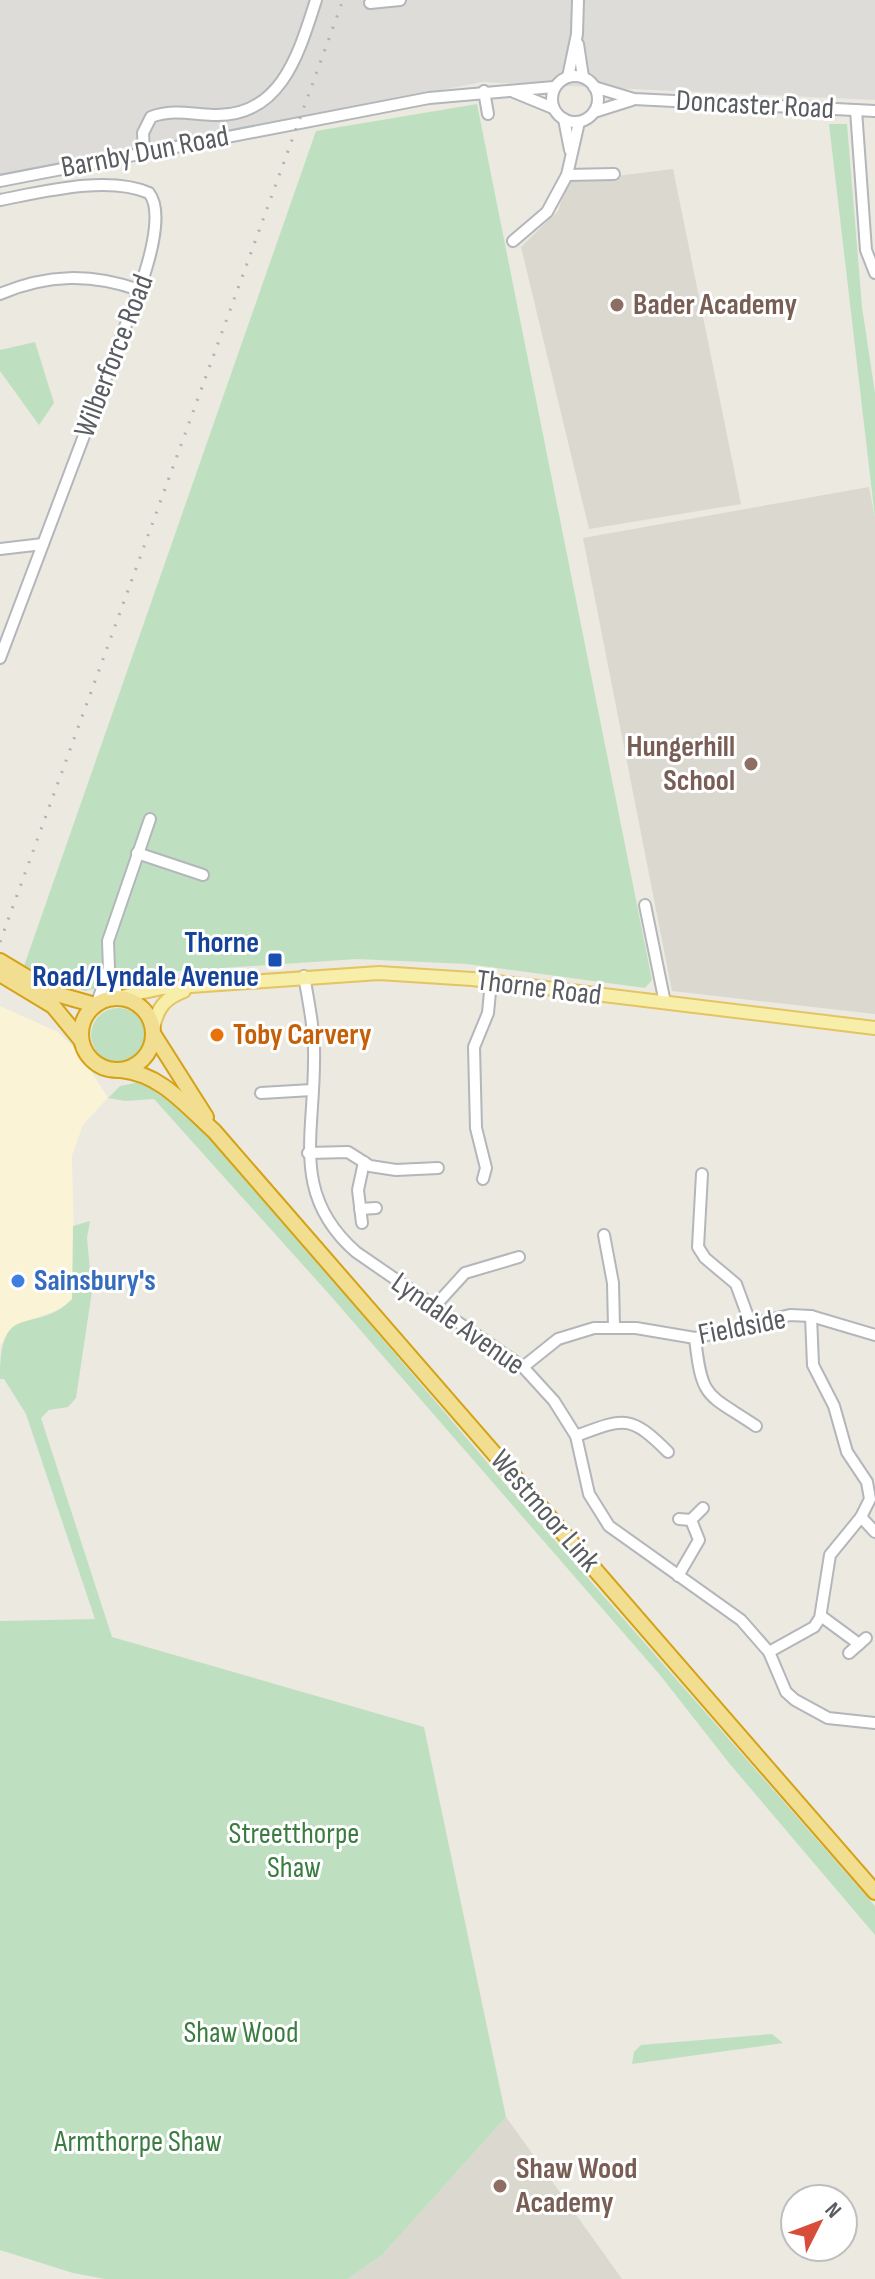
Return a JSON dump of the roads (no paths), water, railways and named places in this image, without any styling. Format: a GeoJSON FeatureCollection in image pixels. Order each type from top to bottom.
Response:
{"type":"FeatureCollection","features":[{"type":"Feature","properties":{"kind":"highway"},"geometry":{"type":"LineString","coordinates":[[0,961],[53,993],[96,1004],[119,997],[138,1004],[147,1012],[154,1032],[145,1058],[121,1070],[98,1065],[53,1006],[0,974]]}},
{"type":"Feature","properties":{"kind":"highway"},"geometry":{"type":"LineString","coordinates":[[81,1040],[83,1021],[96,1004]]}},
{"type":"Feature","properties":{"kind":"highway","name":"Westmoor Link"},"geometry":{"type":"LineString","coordinates":[[154,1032],[214,1131]]}},
{"type":"Feature","properties":{"kind":"highway","name":"Westmoor Link"},"geometry":{"type":"LineString","coordinates":[[121,1070],[150,1075],[161,1082],[214,1131],[875,1892]]}},
{"type":"Feature","properties":{"kind":"main road","name":"Thorne Road"},"geometry":{"type":"LineString","coordinates":[[203,985],[379,973],[491,981],[875,1028]]}},
{"type":"Feature","properties":{"kind":"main road"},"geometry":{"type":"LineString","coordinates":[[119,997],[203,985]]}},
{"type":"Feature","properties":{"kind":"main road"},"geometry":{"type":"LineString","coordinates":[[154,1032],[155,1017],[165,1000],[203,985]]}},
{"type":"Feature","properties":{"kind":"street"},"geometry":{"type":"LineString","coordinates":[[144,153],[143,133],[151,117],[181,111],[232,114],[258,105],[272,95],[295,62],[316,0]]}},
{"type":"Feature","properties":{"kind":"street"},"geometry":{"type":"LineString","coordinates":[[370,3],[400,0]]}},
{"type":"Feature","properties":{"kind":"street"},"geometry":{"type":"LineString","coordinates":[[513,241],[547,212],[567,175],[579,122],[594,112],[598,99],[594,87],[583,77],[577,34],[578,0]]}},
{"type":"Feature","properties":{"kind":"street"},"geometry":{"type":"LineString","coordinates":[[568,77],[577,34]]}},
{"type":"Feature","properties":{"kind":"street"},"geometry":{"type":"LineString","coordinates":[[488,114],[484,91],[554,87],[568,77],[583,77]]}},
{"type":"Feature","properties":{"kind":"street"},"geometry":{"type":"LineString","coordinates":[[553,108],[554,87]]}},
{"type":"Feature","properties":{"kind":"street","name":"Doncaster Road"},"geometry":{"type":"LineString","coordinates":[[594,87],[634,99],[875,111]]}},
{"type":"Feature","properties":{"kind":"street","name":"Barnby Dun Road"},"geometry":{"type":"LineString","coordinates":[[0,181],[290,123],[484,91]]}},
{"type":"Feature","properties":{"kind":"street"},"geometry":{"type":"LineString","coordinates":[[512,91],[553,108],[564,119],[579,122]]}},
{"type":"Feature","properties":{"kind":"street","name":"Doncaster Road"},"geometry":{"type":"LineString","coordinates":[[594,112],[634,99]]}},
{"type":"Feature","properties":{"kind":"street"},"geometry":{"type":"LineString","coordinates":[[856,110],[866,250],[875,273]]}},
{"type":"Feature","properties":{"kind":"street"},"geometry":{"type":"LineString","coordinates":[[564,119],[570,152]]}},
{"type":"Feature","properties":{"kind":"street"},"geometry":{"type":"LineString","coordinates":[[567,175],[614,174]]}},
{"type":"Feature","properties":{"kind":"street","name":"Wilberforce Road"},"geometry":{"type":"LineString","coordinates":[[0,200],[87,186],[149,193],[155,210],[149,261],[139,290],[0,658]]}},
{"type":"Feature","properties":{"kind":"street"},"geometry":{"type":"LineString","coordinates":[[0,294],[34,282],[81,276],[139,290]]}},
{"type":"Feature","properties":{"kind":"street"},"geometry":{"type":"LineString","coordinates":[[0,549],[43,544]]}},
{"type":"Feature","properties":{"kind":"street"},"geometry":{"type":"LineString","coordinates":[[119,997],[109,969],[108,941],[150,819]]}},
{"type":"Feature","properties":{"kind":"street"},"geometry":{"type":"LineString","coordinates":[[137,853],[203,875]]}},
{"type":"Feature","properties":{"kind":"street"},"geometry":{"type":"LineString","coordinates":[[645,905],[665,1003]]}},
{"type":"Feature","properties":{"kind":"street"},"geometry":{"type":"LineString","coordinates":[[96,1004],[109,969]]}},
{"type":"Feature","properties":{"kind":"street","name":"Lyndale Avenue"},"geometry":{"type":"LineString","coordinates":[[304,976],[314,1044],[308,1153],[315,1194],[335,1230],[356,1252],[523,1367],[554,1401],[576,1436],[589,1494],[600,1514],[620,1537],[741,1620],[769,1652],[786,1692],[828,1718],[875,1723]]}},
{"type":"Feature","properties":{"kind":"street"},"geometry":{"type":"LineString","coordinates":[[483,1179],[486,1168],[476,1128],[474,1047],[488,1013],[491,981]]}},
{"type":"Feature","properties":{"kind":"street"},"geometry":{"type":"LineString","coordinates":[[261,1093],[312,1090]]}},
{"type":"Feature","properties":{"kind":"street"},"geometry":{"type":"LineString","coordinates":[[308,1153],[341,1151],[364,1162],[396,1170],[438,1168]]}},
{"type":"Feature","properties":{"kind":"street"},"geometry":{"type":"LineString","coordinates":[[362,1223],[358,1179],[364,1162]]}},
{"type":"Feature","properties":{"kind":"street"},"geometry":{"type":"LineString","coordinates":[[703,1171],[698,1247],[705,1258],[736,1284],[751,1325]]}},
{"type":"Feature","properties":{"kind":"street"},"geometry":{"type":"LineString","coordinates":[[360,1209],[376,1208]]}},
{"type":"Feature","properties":{"kind":"street"},"geometry":{"type":"LineString","coordinates":[[604,1235],[613,1283],[614,1327]]}},
{"type":"Feature","properties":{"kind":"street"},"geometry":{"type":"LineString","coordinates":[[434,1307],[465,1273],[519,1257]]}},
{"type":"Feature","properties":{"kind":"street","name":"Fieldside"},"geometry":{"type":"LineString","coordinates":[[523,1367],[558,1339],[594,1328],[614,1327],[695,1338],[790,1315],[811,1316],[875,1335]]}},
{"type":"Feature","properties":{"kind":"street"},"geometry":{"type":"LineString","coordinates":[[769,1652],[814,1627],[821,1616],[823,1582],[830,1555],[868,1508],[870,1491],[847,1452],[834,1406],[813,1365],[811,1316]]}},
{"type":"Feature","properties":{"kind":"street"},"geometry":{"type":"LineString","coordinates":[[695,1338],[699,1374],[706,1391],[719,1405],[756,1426]]}},
{"type":"Feature","properties":{"kind":"street"},"geometry":{"type":"LineString","coordinates":[[576,1436],[612,1423],[628,1421],[644,1428],[668,1452]]}},
{"type":"Feature","properties":{"kind":"street"},"geometry":{"type":"LineString","coordinates":[[678,1576],[699,1540],[685,1519],[703,1508]]}},
{"type":"Feature","properties":{"kind":"street"},"geometry":{"type":"LineString","coordinates":[[861,1517],[875,1532]]}},
{"type":"Feature","properties":{"kind":"street"},"geometry":{"type":"LineString","coordinates":[[821,1616],[862,1641],[849,1653]]}},
{"type":"Feature","properties":{"kind":"railway"},"geometry":{"type":"LineString","coordinates":[[0,942],[343,0]]}},
{"type":"Feature","properties":{"kind":"place","name":"Bader Academy"},"geometry":{"type":"Point","coordinates":[617,305]}},
{"type":"Feature","properties":{"kind":"place","name":"Hungerhill School"},"geometry":{"type":"Point","coordinates":[751,764]}},
{"type":"Feature","properties":{"kind":"place","name":"Thorne Road/Lyndale Avenue"},"geometry":{"type":"Point","coordinates":[275,960]}},
{"type":"Feature","properties":{"kind":"place","name":"Toby Carvery"},"geometry":{"type":"Point","coordinates":[217,1035]}},
{"type":"Feature","properties":{"kind":"place","name":"Sainsbury's"},"geometry":{"type":"Point","coordinates":[18,1281]}},
{"type":"Feature","properties":{"kind":"place","name":"Shaw Wood Academy"},"geometry":{"type":"Point","coordinates":[500,2186]}},
{"type":"Feature","properties":{"kind":"park label","name":"Streetthorpe Shaw"},"geometry":{"type":"Point","coordinates":[294,1851]}},
{"type":"Feature","properties":{"kind":"park label","name":"Shaw Wood"},"geometry":{"type":"Point","coordinates":[241,2033]}},
{"type":"Feature","properties":{"kind":"park label","name":"Armthorpe Shaw"},"geometry":{"type":"Point","coordinates":[138,2142]}}]}
